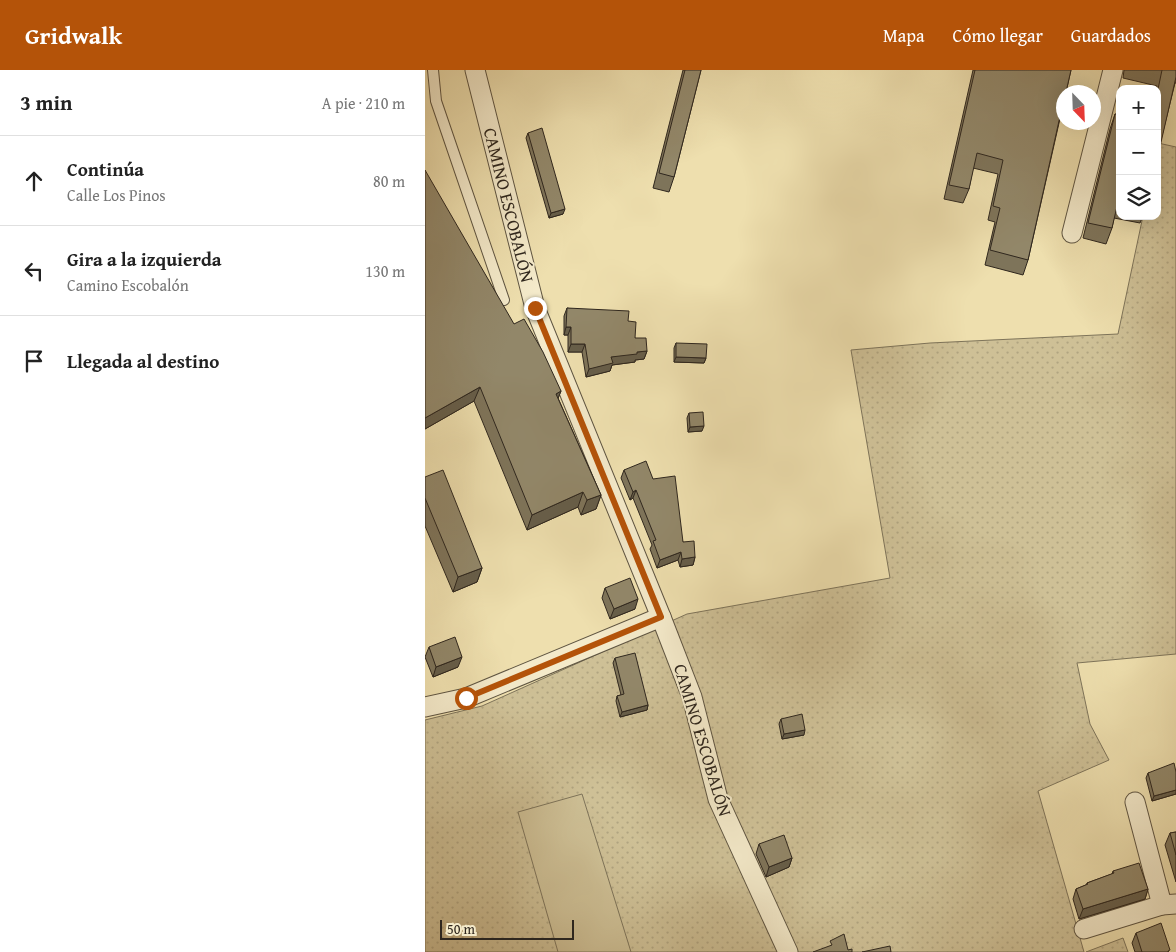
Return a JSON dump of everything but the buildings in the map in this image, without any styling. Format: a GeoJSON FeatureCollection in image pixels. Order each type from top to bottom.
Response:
{"type":"FeatureCollection","features":[{"type":"Feature","properties":{"kind":"street","name":"CAMINO ESCOBALÓN"},"geometry":{"type":"LineString","coordinates":[[475,70],[535,308],[692,697],[718,799],[788,952]]}},
{"type":"Feature","properties":{"kind":"street"},"geometry":{"type":"LineString","coordinates":[[1072,233],[1113,70]]}},
{"type":"Feature","properties":{"kind":"street"},"geometry":{"type":"LineString","coordinates":[[425,707],[466,698],[661,617]]}},
{"type":"Feature","properties":{"kind":"street"},"geometry":{"type":"LineString","coordinates":[[1084,930],[1169,904],[1135,802]]}},
{"type":"Feature","properties":{"kind":"lane"},"geometry":{"type":"LineString","coordinates":[[433,70],[436,101],[503,300]]}},
{"type":"Feature","properties":{"kind":"shaded area"},"geometry":{"type":"Polygon","coordinates":[[[1161,144],[1176,147],[1176,654],[1077,663],[1090,724],[1109,760],[1038,791],[1084,952],[425,952],[425,720],[482,706],[687,614],[890,578],[851,350],[930,343],[1118,334],[1142,220],[1161,220],[1161,144]]]}},
{"type":"Feature","properties":{"kind":"shaded area"},"geometry":{"type":"Polygon","coordinates":[[[582,794],[631,952],[558,952],[518,812],[582,794]]]}},
{"type":"Feature","properties":{"kind":"shaded area"},"geometry":{"type":"Polygon","coordinates":[[[1123,938],[1128,952],[1086,952],[1123,938]]]}},
{"type":"Feature","properties":{"kind":"route"},"geometry":{"type":"LineString","coordinates":[[466,698],[661,617],[535,308]]}}]}
